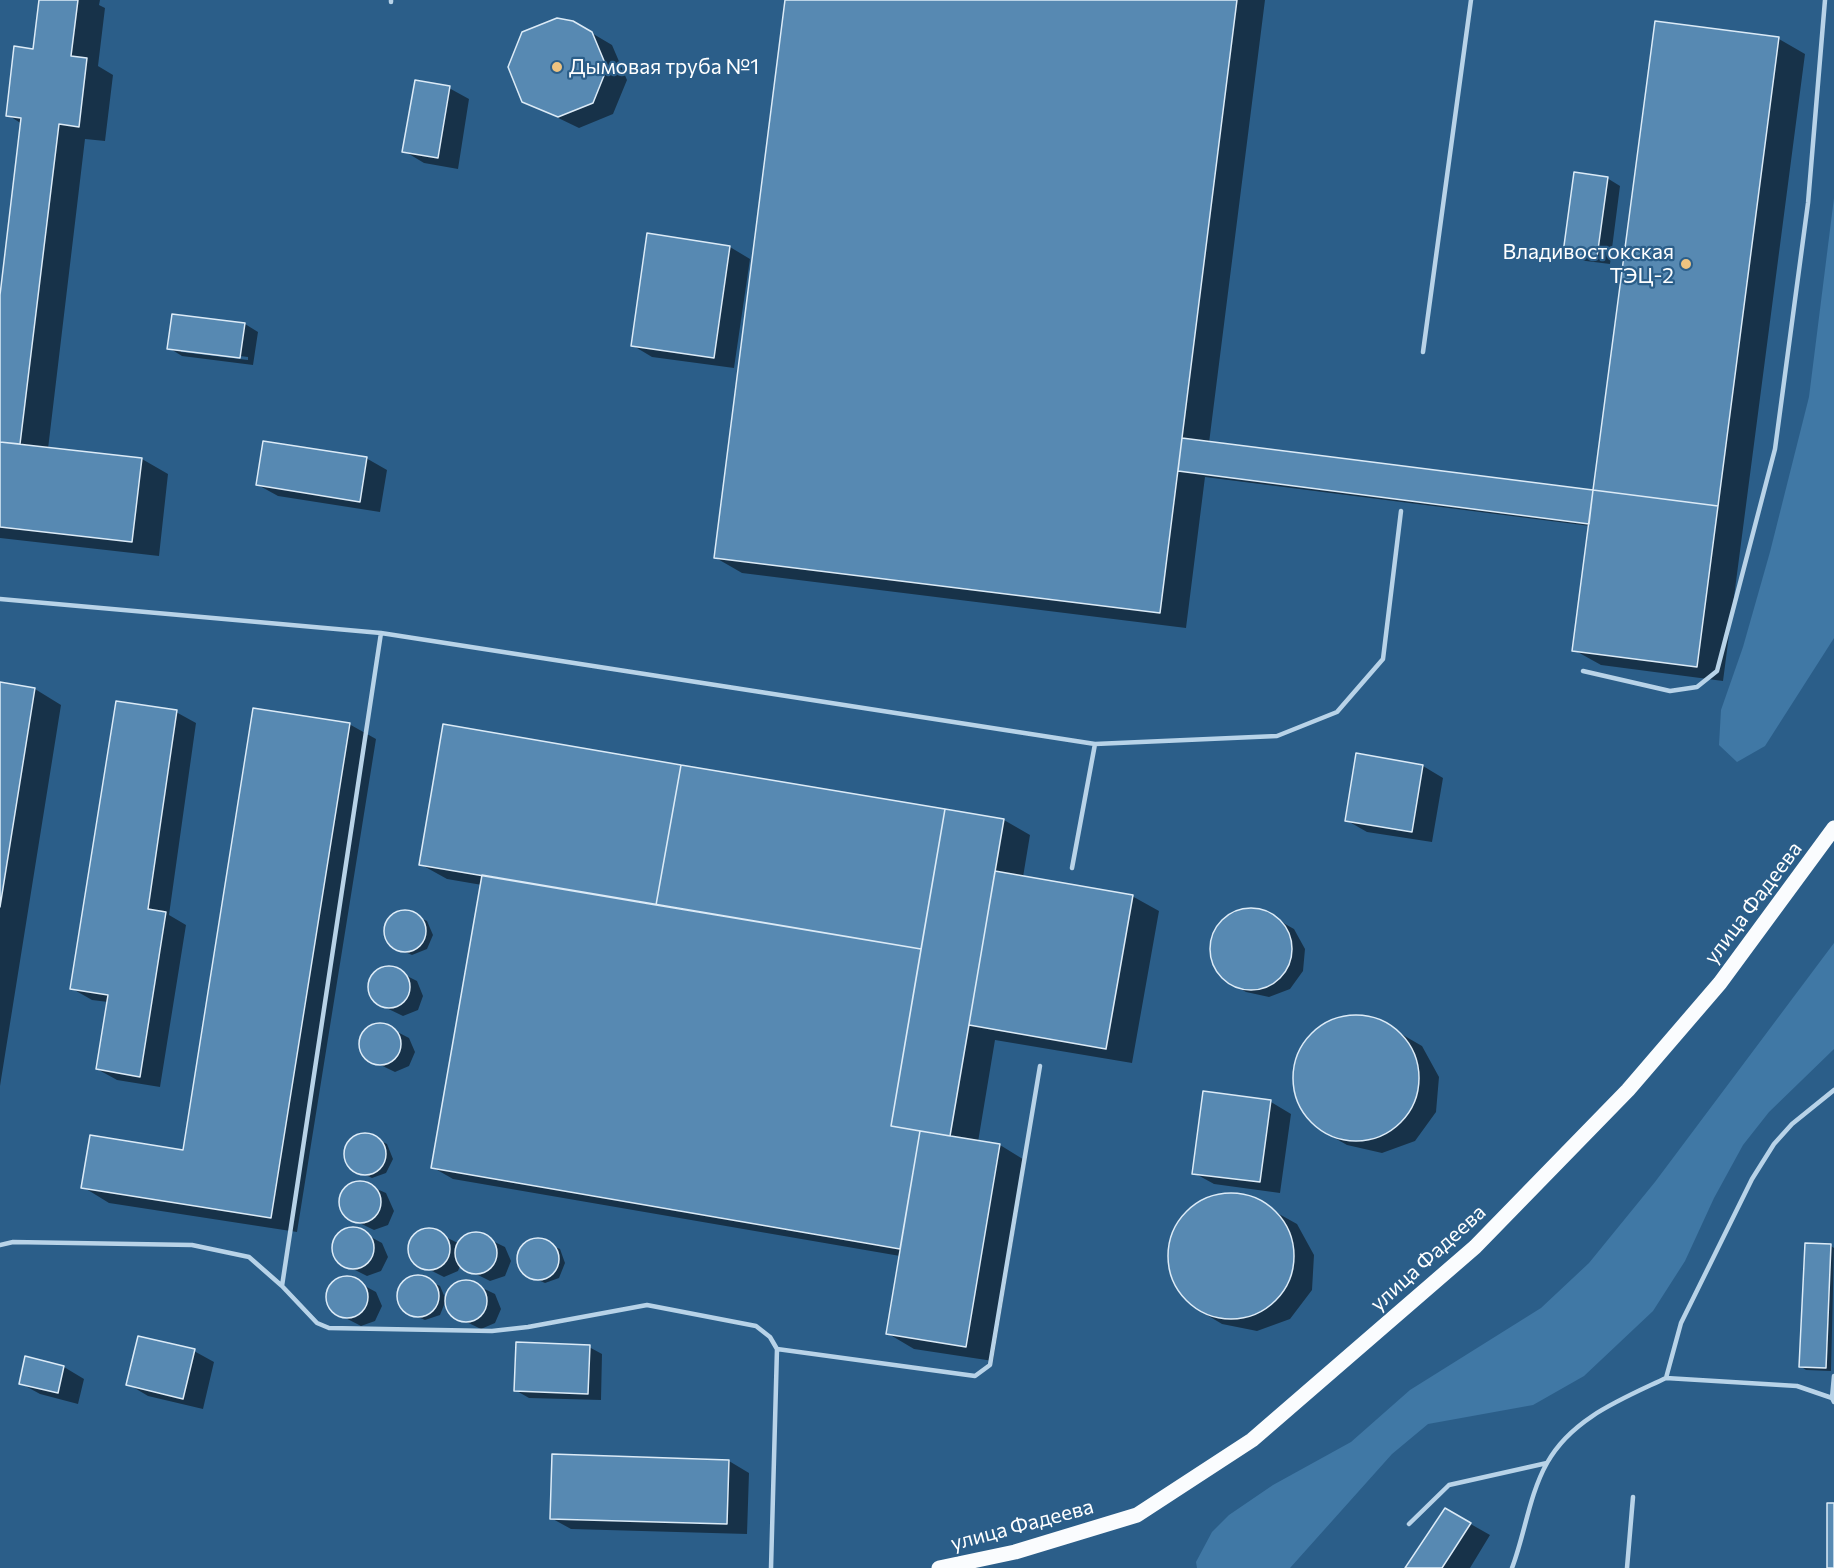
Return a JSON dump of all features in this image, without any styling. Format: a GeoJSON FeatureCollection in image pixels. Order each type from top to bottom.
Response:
{"type":"FeatureCollection","features":[{"type":"Feature","properties":{"kind":"main road","name":"улица Фадеева"},"geometry":{"type":"LineString","coordinates":[[939,1568],[1015,1552],[1137,1515],[1252,1440],[1475,1247],[1628,1089],[1720,983],[1834,828]]}},
{"type":"Feature","properties":{"kind":"lane"},"geometry":{"type":"LineString","coordinates":[[1423,352],[1471,0]]}},
{"type":"Feature","properties":{"kind":"lane"},"geometry":{"type":"LineString","coordinates":[[1583,671],[1671,691],[1697,687],[1717,671],[1775,449],[1808,203],[1825,0]]}},
{"type":"Feature","properties":{"kind":"lane"},"geometry":{"type":"LineString","coordinates":[[0,599],[381,633],[1095,744],[1277,736],[1337,712],[1383,659],[1401,511]]}},
{"type":"Feature","properties":{"kind":"lane"},"geometry":{"type":"LineString","coordinates":[[282,1286],[381,633]]}},
{"type":"Feature","properties":{"kind":"lane"},"geometry":{"type":"LineString","coordinates":[[1072,868],[1095,744]]}},
{"type":"Feature","properties":{"kind":"lane"},"geometry":{"type":"LineString","coordinates":[[777,1349],[975,1376],[990,1365],[1040,1066]]}},
{"type":"Feature","properties":{"kind":"lane"},"geometry":{"type":"LineString","coordinates":[[1666,1378],[1681,1323],[1752,1179],[1780,1138],[1808,1110],[1834,1090]]}},
{"type":"Feature","properties":{"kind":"lane"},"geometry":{"type":"LineString","coordinates":[[0,1245],[13,1242],[192,1245],[249,1257],[282,1286],[317,1323],[329,1328],[492,1331],[528,1328],[647,1305],[756,1326],[770,1337],[777,1349],[771,1568]]}},
{"type":"Feature","properties":{"kind":"lane"},"geometry":{"type":"LineString","coordinates":[[1512,1568],[1547,1463],[1566,1437],[1607,1406],[1666,1378],[1797,1386],[1833,1400],[1834,1376]]}},
{"type":"Feature","properties":{"kind":"lane"},"geometry":{"type":"LineString","coordinates":[[1409,1524],[1449,1485],[1547,1463]]}},
{"type":"Feature","properties":{"kind":"lane"},"geometry":{"type":"LineString","coordinates":[[1627,1568],[1633,1497]]}},
{"type":"Feature","properties":{"kind":"shaded area"},"geometry":{"type":"Polygon","coordinates":[[[1834,198],[1834,638],[1765,746],[1737,762],[1719,745],[1721,710],[1743,647],[1770,552],[1809,397],[1834,198]]]}},
{"type":"Feature","properties":{"kind":"shaded area"},"geometry":{"type":"Polygon","coordinates":[[[1834,943],[1834,1049],[1769,1112],[1743,1145],[1714,1198],[1685,1261],[1653,1311],[1584,1376],[1533,1405],[1428,1424],[1392,1454],[1290,1568],[1197,1568],[1196,1562],[1212,1532],[1229,1515],[1273,1485],[1351,1442],[1410,1390],[1541,1308],[1589,1263],[1655,1182],[1834,943]]]}},
{"type":"Feature","properties":{"kind":"building"},"geometry":{"type":"Polygon","coordinates":[[[39,0],[78,0],[71,56],[87,58],[79,127],[59,124],[20,444],[0,442],[0,295],[21,118],[6,116],[14,46],[33,49],[39,0]]]}},
{"type":"Feature","properties":{"kind":"building"},"geometry":{"type":"Polygon","coordinates":[[[785,0],[1237,0],[1160,613],[714,558],[785,0]]]}},
{"type":"Feature","properties":{"kind":"building","name":"Дымовая труба №1"},"geometry":{"type":"Polygon","coordinates":[[[557,18],[573,21],[592,32],[607,68],[593,103],[558,117],[522,102],[508,67],[522,32],[557,18]]]}},
{"type":"Feature","properties":{"kind":"building","name":"Владивостокская ТЭЦ-2"},"geometry":{"type":"Polygon","coordinates":[[[1655,21],[1779,37],[1718,506],[1593,490],[1655,21]]]}},
{"type":"Feature","properties":{"kind":"building"},"geometry":{"type":"Polygon","coordinates":[[[415,80],[450,86],[438,158],[402,152],[415,80]]]}},
{"type":"Feature","properties":{"kind":"building"},"geometry":{"type":"Polygon","coordinates":[[[1574,172],[1608,177],[1597,257],[1563,253],[1574,172]]]}},
{"type":"Feature","properties":{"kind":"building"},"geometry":{"type":"Polygon","coordinates":[[[647,233],[730,246],[714,358],[631,346],[647,233]]]}},
{"type":"Feature","properties":{"kind":"building"},"geometry":{"type":"Polygon","coordinates":[[[172,314],[245,323],[240,358],[167,349],[172,314]]]}},
{"type":"Feature","properties":{"kind":"building"},"geometry":{"type":"Polygon","coordinates":[[[1182,438],[1593,490],[1589,524],[1178,471],[1182,438]]]}},
{"type":"Feature","properties":{"kind":"building"},"geometry":{"type":"Polygon","coordinates":[[[263,441],[367,457],[360,502],[256,485],[263,441]]]}},
{"type":"Feature","properties":{"kind":"building"},"geometry":{"type":"Polygon","coordinates":[[[0,442],[142,458],[132,542],[0,527],[0,442]]]}},
{"type":"Feature","properties":{"kind":"building"},"geometry":{"type":"Polygon","coordinates":[[[1593,490],[1718,506],[1697,667],[1572,651],[1593,490]]]}},
{"type":"Feature","properties":{"kind":"building"},"geometry":{"type":"Polygon","coordinates":[[[0,682],[35,688],[0,907],[0,682]]]}},
{"type":"Feature","properties":{"kind":"building"},"geometry":{"type":"Polygon","coordinates":[[[116,701],[177,710],[148,909],[166,912],[140,1077],[96,1069],[108,995],[70,989],[116,701]]]}},
{"type":"Feature","properties":{"kind":"building"},"geometry":{"type":"Polygon","coordinates":[[[253,708],[350,723],[271,1218],[81,1188],[90,1135],[183,1150],[253,708]]]}},
{"type":"Feature","properties":{"kind":"building"},"geometry":{"type":"Polygon","coordinates":[[[443,724],[681,765],[656,905],[419,865],[443,724]]]}},
{"type":"Feature","properties":{"kind":"building"},"geometry":{"type":"Polygon","coordinates":[[[1356,753],[1423,765],[1412,832],[1345,821],[1356,753]]]}},
{"type":"Feature","properties":{"kind":"building"},"geometry":{"type":"Polygon","coordinates":[[[681,765],[945,809],[921,949],[656,905],[681,765]]]}},
{"type":"Feature","properties":{"kind":"building"},"geometry":{"type":"Polygon","coordinates":[[[945,809],[1004,819],[950,1136],[891,1126],[945,809]]]}},
{"type":"Feature","properties":{"kind":"building"},"geometry":{"type":"Polygon","coordinates":[[[995,871],[1133,895],[1106,1049],[969,1025],[995,871]]]}},
{"type":"Feature","properties":{"kind":"building"},"geometry":{"type":"Polygon","coordinates":[[[482,875],[921,949],[891,1126],[920,1131],[900,1249],[431,1168],[482,875]]]}},
{"type":"Feature","properties":{"kind":"building"},"geometry":{"type":"Polygon","coordinates":[[[1251,908],[1274,915],[1280,920],[1285,926],[1292,949],[1285,972],[1280,978],[1274,983],[1251,990],[1228,983],[1222,978],[1217,972],[1210,949],[1217,926],[1222,920],[1228,915],[1251,908]]]}},
{"type":"Feature","properties":{"kind":"building"},"geometry":{"type":"Polygon","coordinates":[[[405,910],[420,916],[426,931],[420,946],[405,952],[390,946],[384,931],[390,916],[405,910]]]}},
{"type":"Feature","properties":{"kind":"building"},"geometry":{"type":"Polygon","coordinates":[[[389,966],[404,972],[410,987],[404,1002],[389,1008],[374,1002],[368,987],[374,972],[389,966]]]}},
{"type":"Feature","properties":{"kind":"building"},"geometry":{"type":"Polygon","coordinates":[[[1356,1015],[1380,1020],[1400,1034],[1414,1054],[1419,1078],[1414,1102],[1400,1122],[1380,1136],[1356,1141],[1332,1136],[1312,1122],[1298,1102],[1293,1078],[1298,1054],[1312,1034],[1332,1020],[1356,1015]]]}},
{"type":"Feature","properties":{"kind":"building"},"geometry":{"type":"Polygon","coordinates":[[[380,1023],[395,1029],[401,1044],[395,1059],[380,1065],[365,1059],[359,1044],[365,1029],[380,1023]]]}},
{"type":"Feature","properties":{"kind":"building"},"geometry":{"type":"Polygon","coordinates":[[[1203,1091],[1271,1100],[1260,1182],[1192,1174],[1203,1091]]]}},
{"type":"Feature","properties":{"kind":"building"},"geometry":{"type":"Polygon","coordinates":[[[920,1131],[1000,1144],[966,1347],[886,1334],[920,1131]]]}},
{"type":"Feature","properties":{"kind":"building"},"geometry":{"type":"Polygon","coordinates":[[[365,1133],[380,1139],[386,1154],[380,1169],[365,1175],[350,1169],[344,1154],[350,1139],[365,1133]]]}},
{"type":"Feature","properties":{"kind":"building"},"geometry":{"type":"Polygon","coordinates":[[[360,1181],[375,1187],[381,1202],[375,1217],[360,1223],[345,1217],[339,1202],[345,1187],[360,1181]]]}},
{"type":"Feature","properties":{"kind":"building"},"geometry":{"type":"Polygon","coordinates":[[[1231,1193],[1255,1198],[1275,1212],[1289,1232],[1294,1256],[1289,1280],[1275,1300],[1255,1314],[1231,1319],[1207,1314],[1187,1300],[1173,1280],[1168,1256],[1173,1232],[1187,1212],[1207,1198],[1231,1193]]]}},
{"type":"Feature","properties":{"kind":"building"},"geometry":{"type":"Polygon","coordinates":[[[353,1227],[368,1233],[374,1248],[368,1263],[353,1269],[338,1263],[332,1248],[338,1233],[353,1227]]]}},
{"type":"Feature","properties":{"kind":"building"},"geometry":{"type":"Polygon","coordinates":[[[429,1228],[444,1234],[450,1249],[444,1264],[429,1270],[414,1264],[408,1249],[414,1234],[429,1228]]]}},
{"type":"Feature","properties":{"kind":"building"},"geometry":{"type":"Polygon","coordinates":[[[476,1232],[491,1238],[497,1253],[491,1268],[476,1274],[461,1268],[455,1253],[461,1238],[476,1232]]]}},
{"type":"Feature","properties":{"kind":"building"},"geometry":{"type":"Polygon","coordinates":[[[538,1238],[553,1244],[559,1259],[553,1274],[538,1280],[523,1274],[517,1259],[523,1244],[538,1238]]]}},
{"type":"Feature","properties":{"kind":"building"},"geometry":{"type":"Polygon","coordinates":[[[1805,1243],[1831,1244],[1826,1368],[1799,1367],[1805,1243]]]}},
{"type":"Feature","properties":{"kind":"building"},"geometry":{"type":"Polygon","coordinates":[[[418,1275],[433,1281],[439,1296],[433,1311],[418,1317],[403,1311],[397,1296],[403,1281],[418,1275]]]}},
{"type":"Feature","properties":{"kind":"building"},"geometry":{"type":"Polygon","coordinates":[[[347,1276],[362,1282],[368,1297],[362,1312],[347,1318],[332,1312],[326,1297],[332,1282],[347,1276]]]}},
{"type":"Feature","properties":{"kind":"building"},"geometry":{"type":"Polygon","coordinates":[[[466,1280],[481,1286],[487,1301],[481,1316],[466,1322],[451,1316],[445,1301],[451,1286],[466,1280]]]}},
{"type":"Feature","properties":{"kind":"building"},"geometry":{"type":"Polygon","coordinates":[[[138,1336],[195,1349],[183,1399],[126,1385],[138,1336]]]}},
{"type":"Feature","properties":{"kind":"building"},"geometry":{"type":"Polygon","coordinates":[[[516,1342],[590,1345],[588,1394],[514,1391],[516,1342]]]}},
{"type":"Feature","properties":{"kind":"building"},"geometry":{"type":"Polygon","coordinates":[[[25,1356],[64,1366],[58,1393],[19,1384],[25,1356]]]}},
{"type":"Feature","properties":{"kind":"building"},"geometry":{"type":"Polygon","coordinates":[[[552,1454],[729,1460],[727,1524],[550,1519],[552,1454]]]}},
{"type":"Feature","properties":{"kind":"building"},"geometry":{"type":"Polygon","coordinates":[[[1827,1503],[1834,1503],[1834,1568],[1827,1568],[1827,1503]]]}},
{"type":"Feature","properties":{"kind":"building"},"geometry":{"type":"Polygon","coordinates":[[[1445,1508],[1471,1523],[1442,1568],[1405,1568],[1445,1508]]]}},
{"type":"Feature","properties":{"kind":"place","name":"Дымовая труба №1"},"geometry":{"type":"Point","coordinates":[557,67]}},
{"type":"Feature","properties":{"kind":"place","name":"Владивостокская ТЭЦ-2"},"geometry":{"type":"Point","coordinates":[1686,264]}}]}
